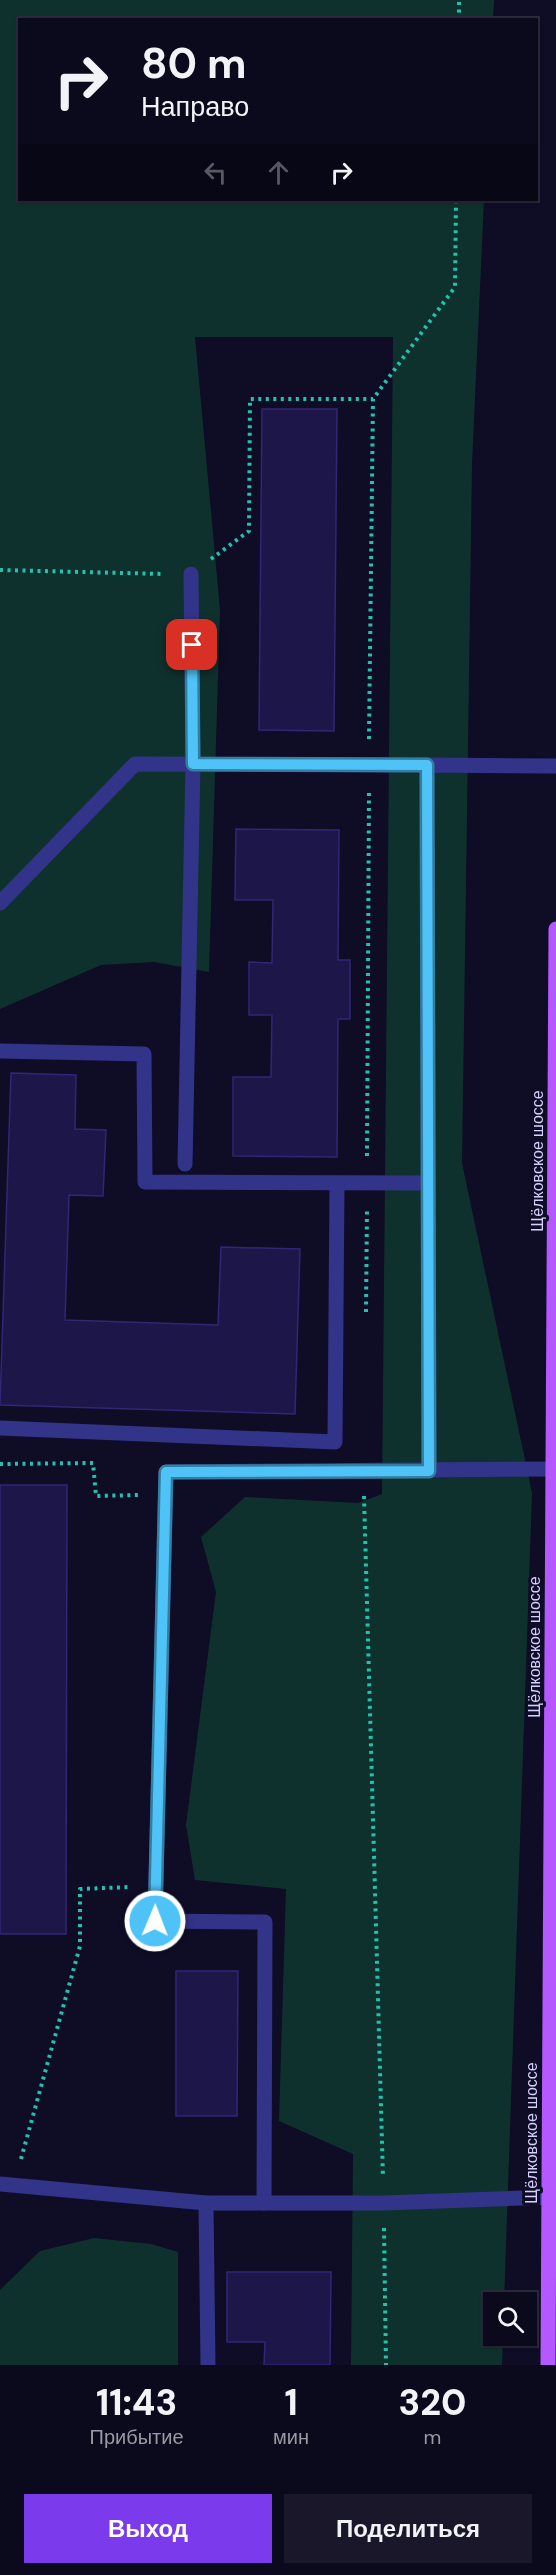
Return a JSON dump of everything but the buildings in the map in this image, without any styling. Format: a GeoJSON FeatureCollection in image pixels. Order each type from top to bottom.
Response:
{"type":"FeatureCollection","features":[{"type":"Feature","properties":{"kind":"main road","name":"Щёлковское шоссе"},"geometry":{"type":"LineString","coordinates":[[548,2365],[554,1801],[556,929]]}},
{"type":"Feature","properties":{"kind":"lane"},"geometry":{"type":"LineString","coordinates":[[185,1164],[193,764],[191,574]]}},
{"type":"Feature","properties":{"kind":"lane"},"geometry":{"type":"LineString","coordinates":[[0,903],[135,764],[556,766]]}},
{"type":"Feature","properties":{"kind":"lane"},"geometry":{"type":"LineString","coordinates":[[427,765],[429,1471]]}},
{"type":"Feature","properties":{"kind":"lane"},"geometry":{"type":"LineString","coordinates":[[0,1051],[144,1054],[145,1182],[428,1183]]}},
{"type":"Feature","properties":{"kind":"lane"},"geometry":{"type":"LineString","coordinates":[[0,1428],[335,1442],[337,1184]]}},
{"type":"Feature","properties":{"kind":"lane"},"geometry":{"type":"LineString","coordinates":[[264,2203],[265,1922],[155,1921],[166,1472],[553,1469]]}},
{"type":"Feature","properties":{"kind":"lane"},"geometry":{"type":"LineString","coordinates":[[7,2185],[206,2203],[384,2203],[549,2197]]}},
{"type":"Feature","properties":{"kind":"lane"},"geometry":{"type":"LineString","coordinates":[[206,2203],[208,2365]]}},
{"type":"Feature","properties":{"kind":"path"},"geometry":{"type":"LineString","coordinates":[[459,0],[459,18]]}},
{"type":"Feature","properties":{"kind":"path"},"geometry":{"type":"LineString","coordinates":[[366,1322],[373,399],[455,287],[456,201]]}},
{"type":"Feature","properties":{"kind":"path"},"geometry":{"type":"LineString","coordinates":[[0,570],[191,574],[249,531],[250,399],[373,399]]}},
{"type":"Feature","properties":{"kind":"path"},"geometry":{"type":"LineString","coordinates":[[0,1464],[93,1463],[96,1496],[165,1495]]}},
{"type":"Feature","properties":{"kind":"path"},"geometry":{"type":"LineString","coordinates":[[363,1472],[384,2203],[386,2365]]}},
{"type":"Feature","properties":{"kind":"path"},"geometry":{"type":"LineString","coordinates":[[7,2185],[80,1946],[80,1888],[156,1887]]}},
{"type":"Feature","properties":{"kind":"green space"},"geometry":{"type":"Polygon","coordinates":[[[0,0],[494,0],[493,18],[18,18],[18,201],[484,201],[472,464],[462,1163],[532,1493],[504,2292],[483,2292],[483,2346],[503,2346],[502,2365],[351,2365],[353,2154],[279,2121],[286,1889],[195,1880],[186,1825],[216,1592],[201,1537],[245,1497],[358,1503],[382,1494],[393,337],[195,337],[220,610],[209,972],[154,962],[101,965],[0,1009],[0,0]]]}},
{"type":"Feature","properties":{"kind":"green space"},"geometry":{"type":"Polygon","coordinates":[[[94,2238],[151,2244],[178,2252],[178,2365],[0,2365],[0,2290],[40,2251],[94,2238]]]}},
{"type":"Feature","properties":{"kind":"route"},"geometry":{"type":"LineString","coordinates":[[155,1921],[166,1472],[429,1471],[427,765],[193,764],[192,645]]}}]}
